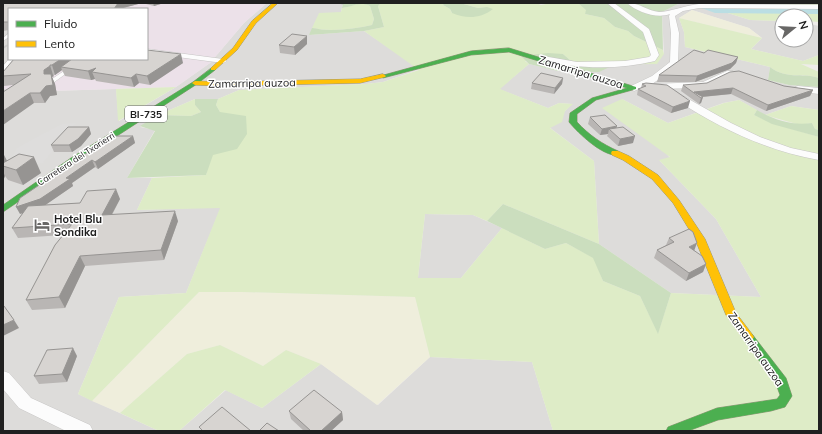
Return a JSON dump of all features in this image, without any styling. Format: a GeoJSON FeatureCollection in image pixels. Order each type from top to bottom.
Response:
{"type":"FeatureCollection","features":[{"type":"Feature","properties":{"kind":"street","name":"Carretera del Txorierri"},"geometry":{"type":"LineString","coordinates":[[3,209],[74,160],[195,83],[223,61],[235,49],[254,22],[276,3]]}},
{"type":"Feature","properties":{"kind":"street"},"geometry":{"type":"LineString","coordinates":[[523,54],[577,64],[625,63],[652,59],[655,55],[646,31],[610,3]]}},
{"type":"Feature","properties":{"kind":"street"},"geometry":{"type":"LineString","coordinates":[[630,3],[656,14],[664,14],[671,10],[699,6],[819,7]]}},
{"type":"Feature","properties":{"kind":"street"},"geometry":{"type":"LineString","coordinates":[[634,88],[644,85],[674,63],[675,33],[672,16],[675,12],[681,9]]}},
{"type":"Feature","properties":{"kind":"street","name":"Zamarripa auzoa"},"geometry":{"type":"LineString","coordinates":[[195,83],[223,84],[360,81],[376,79],[425,64],[479,51],[495,49],[509,50],[634,88]]}},
{"type":"Feature","properties":{"kind":"street"},"geometry":{"type":"LineString","coordinates":[[148,51],[223,61]]}},
{"type":"Feature","properties":{"kind":"street"},"geometry":{"type":"LineString","coordinates":[[3,71],[12,60]]}},
{"type":"Feature","properties":{"kind":"street"},"geometry":{"type":"LineString","coordinates":[[644,85],[668,87],[704,85],[732,72],[738,73]]}},
{"type":"Feature","properties":{"kind":"street"},"geometry":{"type":"LineString","coordinates":[[668,87],[678,97],[727,125],[785,149],[819,157]]}},
{"type":"Feature","properties":{"kind":"street","name":"Zamarripa auzoa"},"geometry":{"type":"LineString","coordinates":[[634,88],[594,99],[573,113],[573,122],[586,137],[598,145],[626,158],[655,177],[676,202],[700,239],[731,315],[782,382],[786,396],[781,403],[771,406],[716,414],[673,431]]}},
{"type":"Feature","properties":{"kind":"street"},"geometry":{"type":"LineString","coordinates":[[792,88],[819,91]]}},
{"type":"Feature","properties":{"kind":"street"},"geometry":{"type":"LineString","coordinates":[[3,378],[25,403],[84,431]]}},
{"type":"Feature","properties":{"kind":"lane"},"geometry":{"type":"LineString","coordinates":[[51,82],[74,66],[79,60]]}},
{"type":"Feature","properties":{"kind":"shaded area"},"geometry":{"type":"Polygon","coordinates":[[[88,3],[267,3],[244,23],[210,63],[176,87],[50,91],[3,89],[3,82],[21,60],[148,60],[148,8],[100,8],[88,3]]]}},
{"type":"Feature","properties":{"kind":"shaded area"},"geometry":{"type":"Polygon","coordinates":[[[267,3],[343,3],[341,12],[309,35],[364,31],[420,69],[383,82],[239,90],[218,99],[195,99],[158,115],[140,127],[155,130],[127,178],[152,178],[137,210],[221,207],[186,293],[119,297],[78,394],[159,431],[3,431],[3,89],[50,91],[116,89],[119,121],[176,87],[210,63],[244,23],[267,3]]]}},
{"type":"Feature","properties":{"kind":"shaded area"},"geometry":{"type":"Polygon","coordinates":[[[696,3],[750,20],[774,21],[774,48],[814,48],[814,25],[819,26],[819,55],[803,61],[751,49],[762,38],[749,28],[692,10],[679,18],[684,32],[685,47],[770,67],[768,80],[789,85],[819,87],[819,110],[791,106],[765,115],[739,100],[723,103],[668,123],[622,99],[670,158],[660,161],[716,219],[761,297],[671,293],[599,244],[594,161],[549,127],[572,104],[559,103],[548,108],[499,89],[529,64],[558,71],[614,65],[664,54],[662,12],[678,4],[696,3]]]}},
{"type":"Feature","properties":{"kind":"shaded area"},"geometry":{"type":"Polygon","coordinates":[[[8,18],[9,60],[3,82],[3,19],[8,18]]]}},
{"type":"Feature","properties":{"kind":"shaded area"},"geometry":{"type":"Polygon","coordinates":[[[76,123],[43,163],[27,166],[12,158],[17,148],[37,137],[62,124],[76,123]]]}},
{"type":"Feature","properties":{"kind":"shaded area"},"geometry":{"type":"Polygon","coordinates":[[[425,214],[473,215],[502,228],[461,278],[418,278],[425,214]]]}},
{"type":"Feature","properties":{"kind":"shaded area"},"geometry":{"type":"Polygon","coordinates":[[[430,357],[532,362],[553,431],[179,431],[226,390],[262,408],[321,364],[378,405],[430,357]]]}},
{"type":"Feature","properties":{"kind":"green space"},"geometry":{"type":"Polygon","coordinates":[[[343,3],[381,3],[378,6],[384,27],[364,31],[309,35],[312,28],[342,30],[372,25],[374,19],[370,6],[359,4],[342,8],[343,3]]]}},
{"type":"Feature","properties":{"kind":"green space"},"geometry":{"type":"Polygon","coordinates":[[[363,3],[370,6],[374,19],[372,25],[342,30],[312,28],[319,13],[341,12],[342,8],[363,3]]]}},
{"type":"Feature","properties":{"kind":"green space"},"geometry":{"type":"Polygon","coordinates":[[[381,3],[444,3],[443,5],[450,9],[452,13],[487,7],[478,8],[460,3],[536,3],[541,5],[551,3],[579,4],[587,10],[585,14],[604,18],[615,27],[628,31],[634,36],[663,50],[664,54],[657,64],[586,65],[570,60],[563,54],[525,61],[529,64],[500,89],[548,108],[559,103],[573,104],[565,111],[562,122],[550,128],[594,161],[599,244],[503,204],[487,221],[473,215],[425,214],[418,278],[461,278],[502,228],[545,249],[566,243],[594,258],[603,281],[640,296],[658,333],[671,293],[761,297],[716,219],[659,160],[670,157],[602,108],[622,99],[668,123],[724,103],[739,100],[757,110],[754,115],[772,123],[819,137],[819,431],[553,431],[532,362],[430,357],[415,297],[199,292],[92,401],[78,394],[119,297],[186,293],[220,208],[137,210],[152,178],[206,175],[220,112],[216,105],[218,99],[239,90],[366,84],[383,82],[419,70],[364,31],[384,27],[378,6],[381,3]]]}},
{"type":"Feature","properties":{"kind":"green space"},"geometry":{"type":"Polygon","coordinates":[[[444,3],[460,3],[478,8],[487,7],[493,9],[483,15],[468,17],[452,13],[450,9],[443,5],[444,3]]]}},
{"type":"Feature","properties":{"kind":"green space"},"geometry":{"type":"Polygon","coordinates":[[[573,3],[693,3],[678,4],[662,12],[663,50],[634,36],[628,31],[615,27],[604,18],[585,14],[586,10],[579,4],[573,3]]]}},
{"type":"Feature","properties":{"kind":"green space"},"geometry":{"type":"Polygon","coordinates":[[[696,3],[819,3],[819,8],[774,8],[774,10],[726,12],[774,13],[774,21],[750,20],[696,3]]]}},
{"type":"Feature","properties":{"kind":"green space"},"geometry":{"type":"Polygon","coordinates":[[[725,8],[774,8],[774,13],[726,13],[725,8]]]}},
{"type":"Feature","properties":{"kind":"green space"},"geometry":{"type":"Polygon","coordinates":[[[814,8],[819,8],[819,13],[814,13],[814,8]]]}},
{"type":"Feature","properties":{"kind":"green space"},"geometry":{"type":"Polygon","coordinates":[[[692,10],[749,28],[762,38],[679,18],[692,10]]]}},
{"type":"Feature","properties":{"kind":"green space"},"geometry":{"type":"Polygon","coordinates":[[[814,13],[819,13],[819,22],[814,22],[814,13]]]}},
{"type":"Feature","properties":{"kind":"green space"},"geometry":{"type":"Polygon","coordinates":[[[679,18],[762,38],[751,49],[803,61],[819,55],[819,65],[801,64],[819,72],[819,78],[812,76],[788,75],[776,71],[770,67],[685,47],[684,32],[679,18]]]}},
{"type":"Feature","properties":{"kind":"green space"},"geometry":{"type":"Polygon","coordinates":[[[548,53],[563,54],[570,60],[586,65],[614,65],[599,72],[558,71],[529,64],[521,56],[548,53]]]}},
{"type":"Feature","properties":{"kind":"green space"},"geometry":{"type":"Polygon","coordinates":[[[770,67],[776,71],[788,75],[812,76],[819,78],[819,87],[789,85],[768,80],[770,67]]]}},
{"type":"Feature","properties":{"kind":"green space"},"geometry":{"type":"Polygon","coordinates":[[[176,87],[118,121],[116,89],[176,87]]]}},
{"type":"Feature","properties":{"kind":"green space"},"geometry":{"type":"Polygon","coordinates":[[[195,99],[195,105],[201,112],[191,116],[158,115],[195,99]]]}},
{"type":"Feature","properties":{"kind":"green space"},"geometry":{"type":"Polygon","coordinates":[[[195,99],[218,99],[216,105],[220,112],[246,116],[247,134],[237,149],[213,155],[206,175],[127,178],[155,131],[140,126],[158,115],[191,116],[201,112],[195,105],[195,99]]]}},
{"type":"Feature","properties":{"kind":"green space"},"geometry":{"type":"Polygon","coordinates":[[[791,106],[819,110],[819,130],[815,129],[812,123],[800,125],[765,115],[791,106]]]}},
{"type":"Feature","properties":{"kind":"green space"},"geometry":{"type":"Polygon","coordinates":[[[757,110],[770,117],[791,123],[812,123],[815,129],[819,130],[819,137],[772,124],[754,115],[757,110]]]}},
{"type":"Feature","properties":{"kind":"green space"},"geometry":{"type":"Polygon","coordinates":[[[503,204],[599,244],[671,293],[658,334],[640,296],[603,281],[593,258],[566,243],[545,249],[487,221],[503,204]]]}},
{"type":"Feature","properties":{"kind":"green space"},"geometry":{"type":"Polygon","coordinates":[[[199,292],[415,297],[430,357],[377,405],[321,364],[286,350],[263,366],[220,345],[187,354],[120,413],[92,401],[199,292]]]}},
{"type":"Feature","properties":{"kind":"green space"},"geometry":{"type":"Polygon","coordinates":[[[220,345],[263,366],[286,350],[321,364],[262,408],[225,390],[179,431],[159,431],[120,413],[187,354],[220,345]]]}},
{"type":"Feature","properties":{"kind":"building"},"geometry":{"type":"Polygon","coordinates":[[[3,3],[118,3],[115,8],[8,8],[8,22],[3,22],[3,3]]]}},
{"type":"Feature","properties":{"kind":"building"},"geometry":{"type":"Polygon","coordinates":[[[292,34],[307,36],[294,47],[279,45],[292,34]]]}},
{"type":"Feature","properties":{"kind":"building"},"geometry":{"type":"Polygon","coordinates":[[[148,50],[181,54],[147,76],[136,74],[131,78],[92,72],[96,68],[88,71],[61,67],[71,60],[148,60],[148,50]]]}},
{"type":"Feature","properties":{"kind":"building"},"geometry":{"type":"Polygon","coordinates":[[[694,50],[704,53],[708,50],[738,57],[732,63],[697,76],[659,75],[694,50]]]}},
{"type":"Feature","properties":{"kind":"building"},"geometry":{"type":"Polygon","coordinates":[[[13,60],[60,60],[44,70],[44,74],[51,74],[53,85],[46,86],[40,93],[30,93],[3,111],[3,92],[31,74],[3,76],[3,72],[13,60]]]}},
{"type":"Feature","properties":{"kind":"building"},"geometry":{"type":"Polygon","coordinates":[[[739,71],[784,86],[813,90],[768,105],[733,88],[694,92],[703,97],[701,98],[683,85],[707,83],[730,72],[739,71]]]}},
{"type":"Feature","properties":{"kind":"building"},"geometry":{"type":"Polygon","coordinates":[[[541,73],[563,78],[555,88],[532,83],[541,73]]]}},
{"type":"Feature","properties":{"kind":"building"},"geometry":{"type":"Polygon","coordinates":[[[642,84],[667,85],[690,101],[673,107],[638,89],[646,86],[642,84]]]}},
{"type":"Feature","properties":{"kind":"building"},"geometry":{"type":"Polygon","coordinates":[[[605,115],[617,126],[602,129],[590,117],[605,115]]]}},
{"type":"Feature","properties":{"kind":"building"},"geometry":{"type":"Polygon","coordinates":[[[68,127],[89,127],[78,139],[69,145],[51,145],[68,127]]]}},
{"type":"Feature","properties":{"kind":"building"},"geometry":{"type":"Polygon","coordinates":[[[623,127],[635,136],[620,139],[609,129],[623,127]]]}},
{"type":"Feature","properties":{"kind":"building"},"geometry":{"type":"Polygon","coordinates":[[[113,136],[133,136],[95,162],[92,160],[66,178],[70,179],[40,199],[16,207],[20,198],[94,148],[99,148],[113,136]]]}},
{"type":"Feature","properties":{"kind":"building"},"geometry":{"type":"Polygon","coordinates":[[[19,154],[34,157],[16,170],[3,166],[3,163],[19,154]]]}},
{"type":"Feature","properties":{"kind":"building"},"geometry":{"type":"Polygon","coordinates":[[[116,189],[102,215],[175,211],[161,250],[80,256],[59,297],[26,300],[55,245],[72,224],[12,228],[28,206],[80,203],[87,191],[116,189]]]}},
{"type":"Feature","properties":{"kind":"building"},"geometry":{"type":"Polygon","coordinates":[[[689,229],[693,232],[697,243],[689,247],[702,256],[706,264],[689,273],[657,250],[674,242],[669,238],[689,229]]]}},
{"type":"Feature","properties":{"kind":"building"},"geometry":{"type":"Polygon","coordinates":[[[3,306],[14,320],[3,325],[3,306]]]}},
{"type":"Feature","properties":{"kind":"building"},"geometry":{"type":"Polygon","coordinates":[[[73,348],[62,374],[34,376],[47,350],[73,348]]]}},
{"type":"Feature","properties":{"kind":"building"},"geometry":{"type":"Polygon","coordinates":[[[314,390],[342,412],[321,431],[311,431],[289,411],[314,390]]]}},
{"type":"Feature","properties":{"kind":"building"},"geometry":{"type":"Polygon","coordinates":[[[222,407],[251,431],[203,431],[199,427],[222,407]]]}},
{"type":"Feature","properties":{"kind":"building"},"geometry":{"type":"Polygon","coordinates":[[[267,423],[279,431],[259,431],[267,423]]]}},
{"type":"Feature","properties":{"kind":"waterway"},"geometry":{"type":"LineString","coordinates":[[701,3],[715,9],[819,10]]}},
{"type":"Feature","properties":{"kind":"railway"},"geometry":{"type":"LineString","coordinates":[[3,48],[8,45]]}},
{"type":"Feature","properties":{"kind":"traffic: fast"},"geometry":{"type":"LineString","coordinates":[[383,76],[471,53],[509,50],[634,88],[594,99],[573,113],[573,122],[583,132],[602,147],[615,153]]}},
{"type":"Feature","properties":{"kind":"traffic: fast"},"geometry":{"type":"LineString","coordinates":[[3,209],[74,160],[195,83],[213,69]]}},
{"type":"Feature","properties":{"kind":"traffic: fast"},"geometry":{"type":"LineString","coordinates":[[673,431],[717,414],[771,406],[781,403],[786,396],[782,382],[748,337]]}},
{"type":"Feature","properties":{"kind":"traffic: slow"},"geometry":{"type":"LineString","coordinates":[[213,69],[235,49],[254,22],[276,3]]}},
{"type":"Feature","properties":{"kind":"traffic: slow"},"geometry":{"type":"LineString","coordinates":[[195,83],[223,84],[360,81],[383,76]]}},
{"type":"Feature","properties":{"kind":"traffic: slow"},"geometry":{"type":"LineString","coordinates":[[615,153],[626,158],[655,177],[676,202],[700,239],[731,315],[748,337]]}},
{"type":"Feature","properties":{"kind":"place","name":"Hotel Blu Sondika"},"geometry":{"type":"Point","coordinates":[42,225]}}]}
